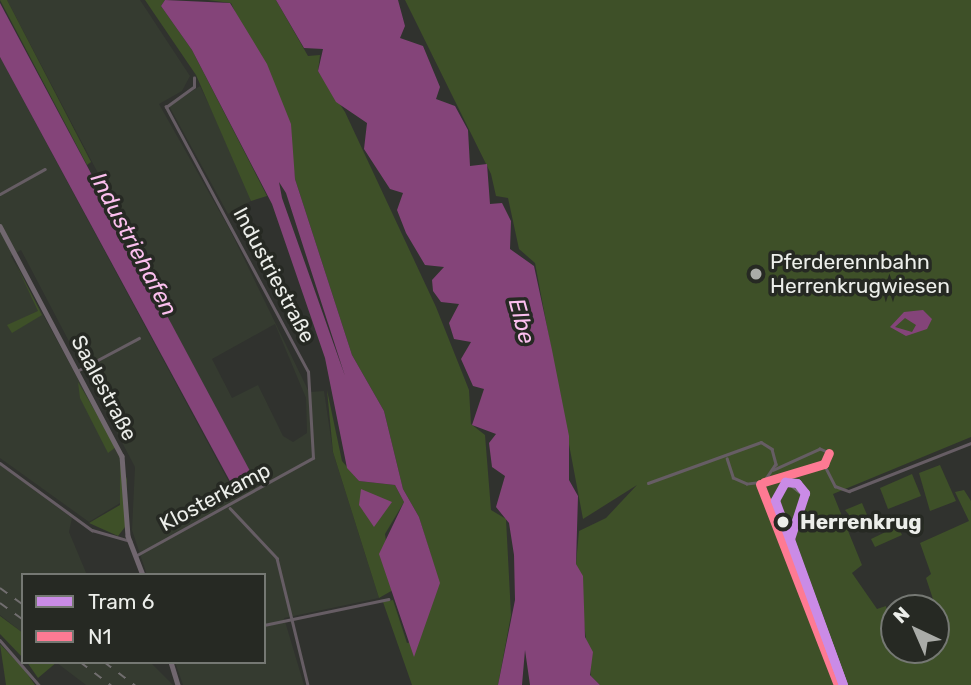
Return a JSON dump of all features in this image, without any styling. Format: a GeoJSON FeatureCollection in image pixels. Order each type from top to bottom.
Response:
{"type":"FeatureCollection","features":[{"type":"Feature","properties":{"kind":"main road","name":"Saalestraße"},"geometry":{"type":"LineString","coordinates":[[0,226],[128,471],[128,533],[142,573]]}},
{"type":"Feature","properties":{"kind":"main road"},"geometry":{"type":"LineString","coordinates":[[172,664],[178,685]]}},
{"type":"Feature","properties":{"kind":"street","name":"Industriestraße"},"geometry":{"type":"LineString","coordinates":[[194,78],[194,87],[166,107],[308,372],[314,401],[313,458],[308,466]]}},
{"type":"Feature","properties":{"kind":"street"},"geometry":{"type":"LineString","coordinates":[[0,194],[45,169]]}},
{"type":"Feature","properties":{"kind":"street"},"geometry":{"type":"LineString","coordinates":[[77,371],[139,338]]}},
{"type":"Feature","properties":{"kind":"street"},"geometry":{"type":"LineString","coordinates":[[648,483],[727,459],[762,442],[773,451],[774,470]]}},
{"type":"Feature","properties":{"kind":"street"},"geometry":{"type":"LineString","coordinates":[[824,464],[835,486],[850,491],[971,443]]}},
{"type":"Feature","properties":{"kind":"street"},"geometry":{"type":"LineString","coordinates":[[727,459],[736,480],[762,483],[824,464],[829,454],[820,449],[774,470],[762,483]]}},
{"type":"Feature","properties":{"kind":"street"},"geometry":{"type":"LineString","coordinates":[[0,463],[92,530],[130,541]]}},
{"type":"Feature","properties":{"kind":"street","name":"Klosterkamp"},"geometry":{"type":"LineString","coordinates":[[136,556],[308,466]]}},
{"type":"Feature","properties":{"kind":"street"},"geometry":{"type":"LineString","coordinates":[[762,483],[838,685]]}},
{"type":"Feature","properties":{"kind":"street"},"geometry":{"type":"LineString","coordinates":[[229,507],[276,556],[289,620],[307,685]]}},
{"type":"Feature","properties":{"kind":"street"},"geometry":{"type":"LineString","coordinates":[[117,538],[128,533]]}},
{"type":"Feature","properties":{"kind":"street"},"geometry":{"type":"LineString","coordinates":[[266,625],[388,599]]}},
{"type":"Feature","properties":{"kind":"street"},"geometry":{"type":"LineString","coordinates":[[0,640],[38,685]]}},
{"type":"Feature","properties":{"kind":"shaded area"},"geometry":{"type":"Polygon","coordinates":[[[7,0],[140,0],[190,76],[182,91],[159,104],[230,230],[309,392],[324,391],[333,452],[379,598],[284,618],[304,685],[183,685],[176,664],[266,664],[266,573],[146,573],[132,530],[135,467],[21,250],[11,256],[120,456],[125,500],[89,522],[0,458],[0,57],[230,484],[250,475],[146,277],[153,272],[106,181],[94,186],[100,177],[7,0]],[[275,324],[212,359],[232,398],[258,385],[283,436],[293,442],[307,433],[306,398],[275,324]]]}},
{"type":"Feature","properties":{"kind":"shaded area"},"geometry":{"type":"Polygon","coordinates":[[[200,86],[249,187],[251,201],[228,214],[169,106],[200,86]]]}},
{"type":"Feature","properties":{"kind":"shaded area"},"geometry":{"type":"Polygon","coordinates":[[[0,465],[72,518],[69,532],[86,573],[21,573],[21,631],[0,615],[0,465]]]}},
{"type":"Feature","properties":{"kind":"shaded area"},"geometry":{"type":"Polygon","coordinates":[[[58,664],[152,664],[173,685],[86,685],[58,664]]]}},
{"type":"Feature","properties":{"kind":"green space"},"geometry":{"type":"Polygon","coordinates":[[[0,0],[7,0],[91,162],[87,165],[0,0]]]}},
{"type":"Feature","properties":{"kind":"green space"},"geometry":{"type":"Polygon","coordinates":[[[145,0],[165,0],[161,6],[192,50],[267,196],[251,201],[196,75],[145,0]]]}},
{"type":"Feature","properties":{"kind":"green space"},"geometry":{"type":"Polygon","coordinates":[[[207,0],[276,0],[308,56],[320,55],[318,71],[345,112],[436,307],[469,390],[471,424],[485,435],[491,510],[506,519],[511,615],[498,685],[412,685],[383,602],[393,600],[407,643],[418,640],[439,583],[419,517],[403,489],[384,411],[352,355],[295,179],[288,128],[231,3],[207,0]]]}},
{"type":"Feature","properties":{"kind":"green space"},"geometry":{"type":"Polygon","coordinates":[[[405,0],[971,0],[971,437],[833,494],[862,565],[852,573],[877,609],[880,608],[880,664],[950,664],[950,594],[931,594],[926,578],[931,574],[920,543],[969,521],[955,492],[964,490],[971,501],[971,685],[600,685],[591,676],[576,564],[579,531],[606,518],[637,485],[583,519],[535,263],[519,249],[508,198],[496,196],[491,174],[405,0]]]}},
{"type":"Feature","properties":{"kind":"green space"},"geometry":{"type":"Polygon","coordinates":[[[15,262],[42,315],[12,333],[7,325],[38,311],[15,262]]]}},
{"type":"Feature","properties":{"kind":"green space"},"geometry":{"type":"Polygon","coordinates":[[[78,382],[116,447],[108,453],[80,398],[78,382]]]}},
{"type":"Feature","properties":{"kind":"green space"},"geometry":{"type":"Polygon","coordinates":[[[327,390],[342,461],[359,481],[395,485],[404,502],[385,534],[393,590],[379,598],[333,452],[327,390]]]}},
{"type":"Feature","properties":{"kind":"green space"},"geometry":{"type":"Polygon","coordinates":[[[120,455],[127,480],[125,527],[118,536],[89,523],[120,505],[120,455]]]}},
{"type":"Feature","properties":{"kind":"green space"},"geometry":{"type":"Polygon","coordinates":[[[940,465],[956,501],[930,511],[919,473],[940,465]]]}},
{"type":"Feature","properties":{"kind":"green space"},"geometry":{"type":"Polygon","coordinates":[[[912,474],[921,496],[888,509],[880,488],[912,474]]]}},
{"type":"Feature","properties":{"kind":"green space"},"geometry":{"type":"Polygon","coordinates":[[[862,503],[870,522],[859,527],[845,510],[862,503]]]}},
{"type":"Feature","properties":{"kind":"green space"},"geometry":{"type":"Polygon","coordinates":[[[916,519],[922,521],[922,533],[916,535],[910,533],[908,527],[910,521],[916,519]]]}},
{"type":"Feature","properties":{"kind":"green space"},"geometry":{"type":"Polygon","coordinates":[[[898,526],[902,535],[875,547],[871,539],[898,526]]]}},
{"type":"Feature","properties":{"kind":"green space"},"geometry":{"type":"Polygon","coordinates":[[[0,616],[21,632],[21,656],[0,634],[0,616]]]}},
{"type":"Feature","properties":{"kind":"green space"},"geometry":{"type":"Polygon","coordinates":[[[0,644],[23,668],[35,685],[6,685],[0,644]]]}},
{"type":"Feature","properties":{"kind":"green space"},"geometry":{"type":"Polygon","coordinates":[[[28,664],[55,664],[38,678],[28,664]]]}},
{"type":"Feature","properties":{"kind":"water"},"geometry":{"type":"Polygon","coordinates":[[[165,0],[230,3],[267,64],[291,124],[295,179],[352,355],[384,411],[403,489],[419,517],[440,583],[414,657],[379,554],[404,502],[395,485],[359,481],[347,468],[325,358],[272,204],[192,50],[161,6],[165,0]],[[279,182],[282,198],[345,376],[286,193],[279,182]]]}},
{"type":"Feature","properties":{"kind":"water","name":"Elbe"},"geometry":{"type":"Polygon","coordinates":[[[276,0],[398,0],[405,26],[400,38],[423,46],[440,87],[436,99],[455,106],[468,130],[470,166],[487,164],[490,204],[502,203],[511,221],[510,249],[534,266],[569,436],[569,480],[578,496],[576,564],[583,576],[585,637],[593,652],[590,675],[600,685],[530,685],[525,650],[522,685],[498,685],[515,600],[514,555],[509,523],[496,507],[505,476],[492,467],[489,443],[496,434],[472,425],[484,389],[473,386],[461,359],[471,342],[454,339],[449,323],[459,304],[441,302],[433,291],[432,280],[444,267],[425,265],[406,233],[397,210],[403,193],[390,189],[364,149],[367,123],[336,102],[318,71],[323,49],[304,48],[276,0]]]}},
{"type":"Feature","properties":{"kind":"water"},"geometry":{"type":"Polygon","coordinates":[[[0,3],[250,471],[232,485],[0,57],[0,3]]]}},
{"type":"Feature","properties":{"kind":"water"},"geometry":{"type":"Polygon","coordinates":[[[923,310],[932,319],[927,329],[906,336],[890,327],[904,312],[923,310]],[[905,318],[895,327],[912,332],[916,325],[905,318]]]}},
{"type":"Feature","properties":{"kind":"water"},"geometry":{"type":"Polygon","coordinates":[[[361,489],[392,502],[374,527],[359,505],[361,489]]]}},
{"type":"Feature","properties":{"kind":"tram line","name":"6"},"geometry":{"type":"LineString","coordinates":[[785,482],[797,483],[805,493],[790,539],[843,685],[775,500],[785,482]]}},
{"type":"Feature","properties":{"kind":"tram line"},"geometry":{"type":"LineString","coordinates":[[786,482],[803,496],[792,523]]}},
{"type":"Feature","properties":{"kind":"railway"},"geometry":{"type":"LineString","coordinates":[[0,588],[21,604]]}},
{"type":"Feature","properties":{"kind":"railway"},"geometry":{"type":"LineString","coordinates":[[0,603],[21,619]]}},
{"type":"Feature","properties":{"kind":"railway"},"geometry":{"type":"LineString","coordinates":[[83,664],[111,685]]}},
{"type":"Feature","properties":{"kind":"railway"},"geometry":{"type":"LineString","coordinates":[[107,664],[135,685]]}},
{"type":"Feature","properties":{"kind":"transit line","name":"N1"},"geometry":{"type":"LineString","coordinates":[[764,482],[824,464],[829,453]]}},
{"type":"Feature","properties":{"kind":"transit line","name":"N1"},"geometry":{"type":"LineString","coordinates":[[760,484],[838,685]]}},
{"type":"Feature","properties":{"kind":"place","name":"Pferderennbahn Herrenkrugwiesen"},"geometry":{"type":"Point","coordinates":[756,274]}},
{"type":"Feature","properties":{"kind":"place","name":"Herrenkrug"},"geometry":{"type":"Point","coordinates":[783,522]}},
{"type":"Feature","properties":{"kind":"water label","name":"Industriehafen"},"geometry":{"type":"Point","coordinates":[134,244]}}]}
